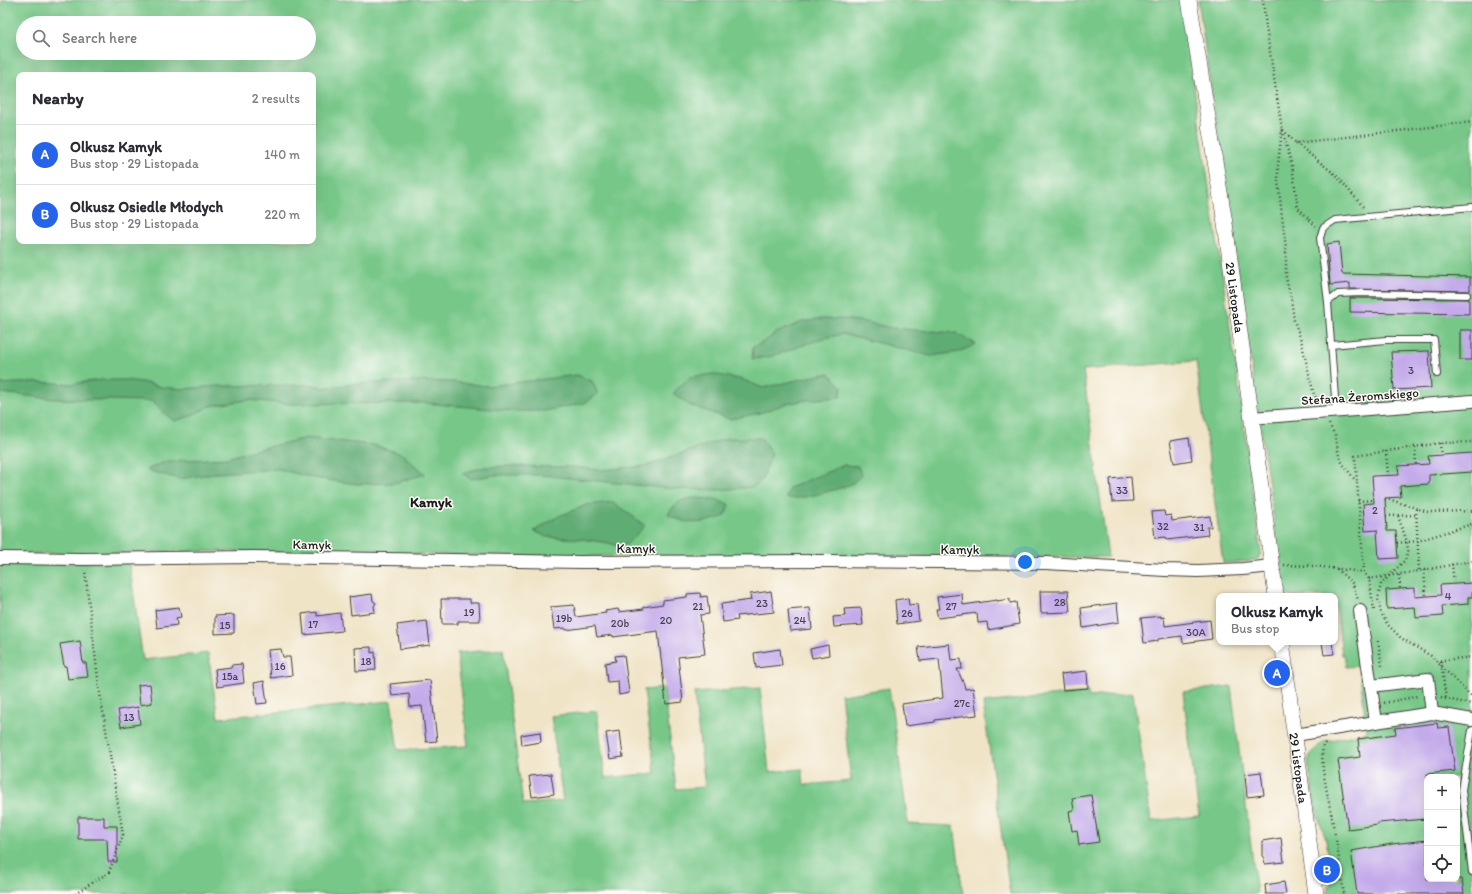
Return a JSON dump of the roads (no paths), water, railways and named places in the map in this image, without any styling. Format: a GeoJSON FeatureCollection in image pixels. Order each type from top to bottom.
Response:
{"type":"FeatureCollection","features":[{"type":"Feature","properties":{"kind":"street","name":"29 Listopada"},"geometry":{"type":"LineString","coordinates":[[1190,0],[1225,223],[1276,593]]}},
{"type":"Feature","properties":{"kind":"street","name":"Stefana Żeromskiego"},"geometry":{"type":"LineString","coordinates":[[1251,418],[1472,401]]}},
{"type":"Feature","properties":{"kind":"street","name":"Kamyk"},"geometry":{"type":"LineString","coordinates":[[0,558],[83,559],[254,557],[580,562],[824,561],[1046,563],[1198,571],[1272,566]]}},
{"type":"Feature","properties":{"kind":"street"},"geometry":{"type":"LineString","coordinates":[[1360,610],[1370,686],[1376,716]]}},
{"type":"Feature","properties":{"kind":"street","name":"29 Listopada"},"geometry":{"type":"LineString","coordinates":[[1282,645],[1316,894]]}},
{"type":"Feature","properties":{"kind":"street"},"geometry":{"type":"LineString","coordinates":[[1370,686],[1428,679],[1432,713]]}},
{"type":"Feature","properties":{"kind":"street"},"geometry":{"type":"LineString","coordinates":[[1295,735],[1376,716],[1432,713],[1472,720]]}},
{"type":"Feature","properties":{"kind":"lane"},"geometry":{"type":"LineString","coordinates":[[1336,411],[1328,302],[1320,238],[1323,228],[1335,220],[1472,207]]}},
{"type":"Feature","properties":{"kind":"lane"},"geometry":{"type":"LineString","coordinates":[[1328,302],[1338,294],[1468,295]]}},
{"type":"Feature","properties":{"kind":"lane"},"geometry":{"type":"LineString","coordinates":[[1331,345],[1386,340],[1434,340],[1437,374]]}},
{"type":"Feature","properties":{"kind":"lane"},"geometry":{"type":"LineString","coordinates":[[1472,730],[1462,790],[1472,872]]}},
{"type":"Feature","properties":{"kind":"place","name":"Olkusz Kamyk"},"geometry":{"type":"Point","coordinates":[1277,673]}},
{"type":"Feature","properties":{"kind":"place","name":"Olkusz Osiedle Młodych"},"geometry":{"type":"Point","coordinates":[1327,870]}},
{"type":"Feature","properties":{"kind":"district","name":"Kamyk"},"geometry":{"type":"Point","coordinates":[431,502]}}]}
